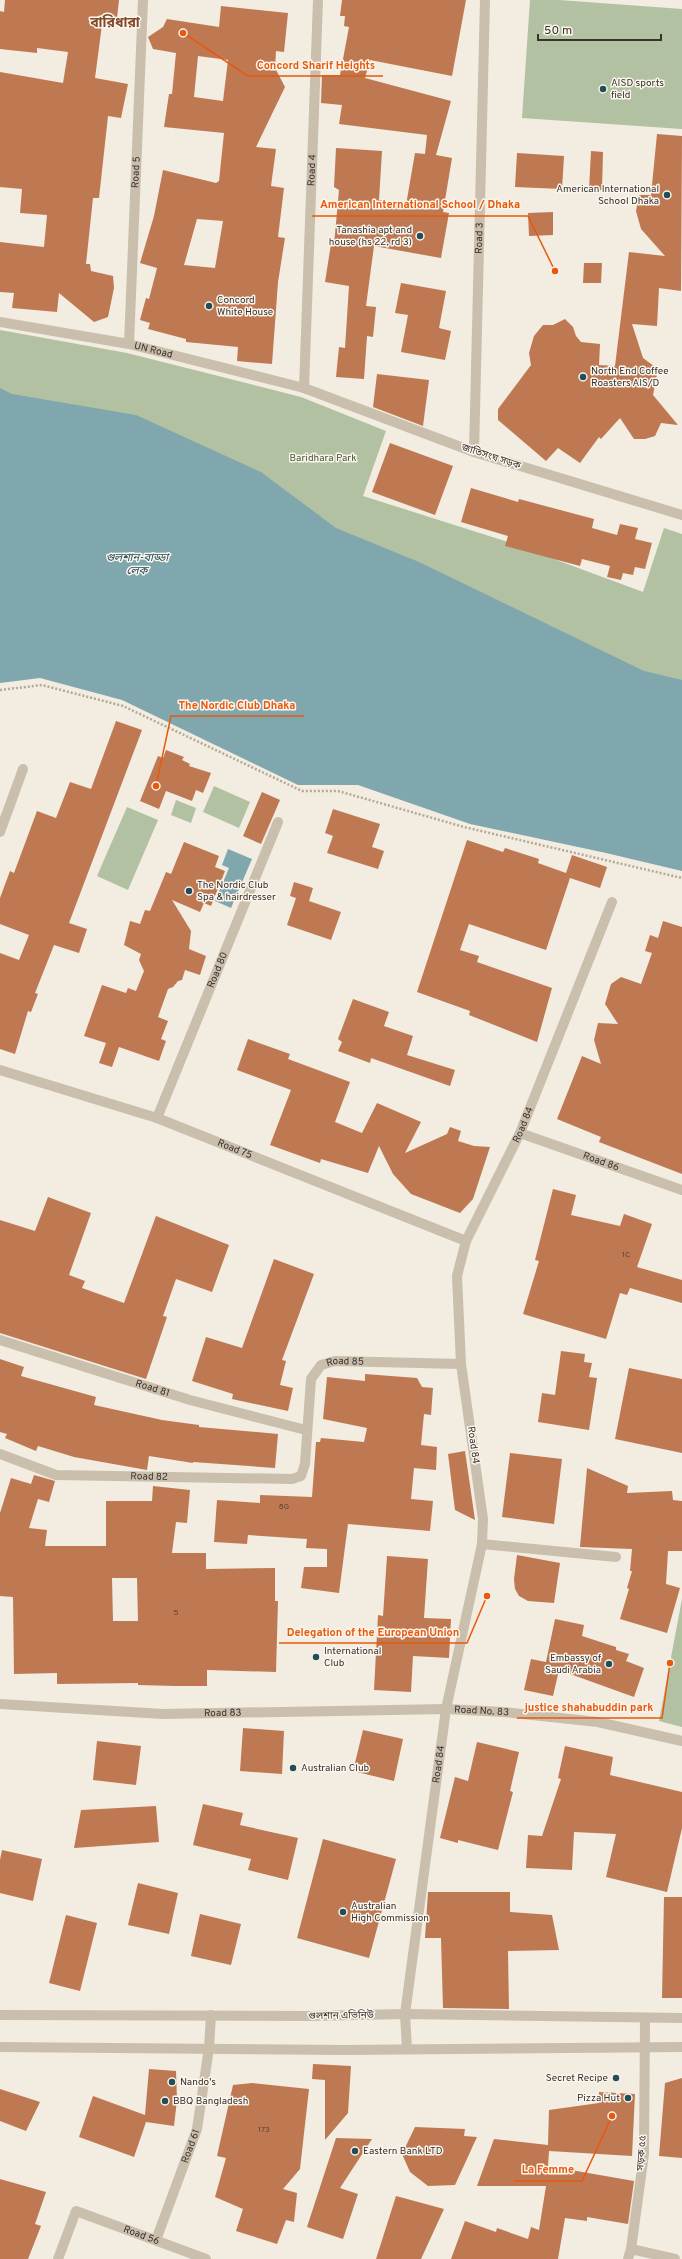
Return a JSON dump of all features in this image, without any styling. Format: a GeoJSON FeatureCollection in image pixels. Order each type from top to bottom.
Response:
{"type":"FeatureCollection","features":[{"type":"Feature","properties":{"kind":"street","name":"Road 5"},"geometry":{"type":"LineString","coordinates":[[129,344],[144,0]]}},
{"type":"Feature","properties":{"kind":"street","name":"Road 4"},"geometry":{"type":"LineString","coordinates":[[304,388],[318,0]]}},
{"type":"Feature","properties":{"kind":"street","name":"Road 3"},"geometry":{"type":"LineString","coordinates":[[474,452],[486,0]]}},
{"type":"Feature","properties":{"kind":"street","name":"UN Road"},"geometry":{"type":"LineString","coordinates":[[0,322],[129,344],[304,388]]}},
{"type":"Feature","properties":{"kind":"street","name":"জাতিসংঘ সড়ক"},"geometry":{"type":"LineString","coordinates":[[304,388],[474,452],[682,515]]}},
{"type":"Feature","properties":{"kind":"street"},"geometry":{"type":"LineString","coordinates":[[0,832],[23,769]]}},
{"type":"Feature","properties":{"kind":"street","name":"Road 80"},"geometry":{"type":"LineString","coordinates":[[157,1118],[278,822]]}},
{"type":"Feature","properties":{"kind":"street","name":"Road 84"},"geometry":{"type":"LineString","coordinates":[[407,2049],[405,2014],[446,1709],[482,1544],[483,1519],[461,1364],[457,1276],[466,1241],[520,1134],[612,902]]}},
{"type":"Feature","properties":{"kind":"street","name":"Road 75"},"geometry":{"type":"LineString","coordinates":[[0,1070],[157,1118],[466,1241]]}},
{"type":"Feature","properties":{"kind":"street","name":"Road 86"},"geometry":{"type":"LineString","coordinates":[[520,1134],[682,1190]]}},
{"type":"Feature","properties":{"kind":"street","name":"Road 81"},"geometry":{"type":"LineString","coordinates":[[0,1340],[190,1400],[306,1430]]}},
{"type":"Feature","properties":{"kind":"street","name":"Road 85"},"geometry":{"type":"LineString","coordinates":[[301,1476],[305,1464],[306,1430],[311,1379],[321,1365],[335,1361],[461,1364]]}},
{"type":"Feature","properties":{"kind":"street","name":"Road 82"},"geometry":{"type":"LineString","coordinates":[[0,1454],[56,1475],[292,1479],[301,1476]]}},
{"type":"Feature","properties":{"kind":"street"},"geometry":{"type":"LineString","coordinates":[[482,1544],[616,1557]]}},
{"type":"Feature","properties":{"kind":"street","name":"Road 83"},"geometry":{"type":"LineString","coordinates":[[0,1704],[163,1714],[446,1709]]}},
{"type":"Feature","properties":{"kind":"street","name":"Road No. 83"},"geometry":{"type":"LineString","coordinates":[[446,1709],[502,1712],[598,1722],[682,1741]]}},
{"type":"Feature","properties":{"kind":"street","name":"গুলশান এভিনিউ"},"geometry":{"type":"LineString","coordinates":[[0,2015],[308,2016],[405,2014],[682,2018]]}},
{"type":"Feature","properties":{"kind":"street","name":"Road 61"},"geometry":{"type":"LineString","coordinates":[[156,2240],[197,2129],[209,2048],[211,2015]]}},
{"type":"Feature","properties":{"kind":"street","name":"সড়ক ৫৫"},"geometry":{"type":"LineString","coordinates":[[628,2259],[631,2249],[644,2154],[645,2018]]}},
{"type":"Feature","properties":{"kind":"street"},"geometry":{"type":"LineString","coordinates":[[0,2047],[407,2049],[682,2047]]}},
{"type":"Feature","properties":{"kind":"street","name":"Road 56"},"geometry":{"type":"LineString","coordinates":[[58,2259],[76,2211],[206,2259]]}},
{"type":"Feature","properties":{"kind":"street"},"geometry":{"type":"LineString","coordinates":[[631,2249],[675,2259]]}},
{"type":"Feature","properties":{"kind":"path"},"geometry":{"type":"LineString","coordinates":[[0,690],[42,685],[123,706],[302,792],[338,792],[464,827],[682,878]]}},
{"type":"Feature","properties":{"kind":"green space","name":"AISD sports field"},"geometry":{"type":"Polygon","coordinates":[[[530,0],[559,0],[682,9],[682,129],[522,118],[530,0]]]}},
{"type":"Feature","properties":{"kind":"green space","name":"Baridhara Park"},"geometry":{"type":"Polygon","coordinates":[[[0,330],[127,353],[301,397],[386,431],[363,496],[508,542],[643,592],[664,528],[682,534],[682,684],[648,676],[551,626],[0,407],[0,330]]]}},
{"type":"Feature","properties":{"kind":"green space"},"geometry":{"type":"Polygon","coordinates":[[[214,786],[250,802],[239,828],[203,812],[214,786]]]}},
{"type":"Feature","properties":{"kind":"green space"},"geometry":{"type":"Polygon","coordinates":[[[176,800],[196,808],[191,823],[171,815],[176,800]]]}},
{"type":"Feature","properties":{"kind":"green space"},"geometry":{"type":"Polygon","coordinates":[[[127,807],[158,820],[128,890],[97,876],[127,807]]]}},
{"type":"Feature","properties":{"kind":"green space"},"geometry":{"type":"Polygon","coordinates":[[[682,1599],[682,1727],[659,1721],[682,1599]]]}},
{"type":"Feature","properties":{"kind":"water","name":"গুলশান-বাড্ডা লেক"},"geometry":{"type":"Polygon","coordinates":[[[0,388],[12,394],[136,415],[261,472],[336,528],[419,562],[644,671],[682,680],[682,871],[470,824],[358,785],[298,785],[122,700],[40,678],[0,683],[0,388]]]}},
{"type":"Feature","properties":{"kind":"water"},"geometry":{"type":"Polygon","coordinates":[[[228,849],[252,859],[231,908],[215,901],[229,868],[222,865],[228,849]]]}},
{"type":"Feature","properties":{"kind":"building"},"geometry":{"type":"Polygon","coordinates":[[[5,0],[119,0],[117,18],[103,17],[95,78],[128,84],[121,118],[108,116],[99,198],[93,198],[86,264],[90,264],[91,271],[113,276],[114,288],[108,317],[94,322],[59,293],[57,312],[12,308],[14,293],[0,292],[0,242],[44,247],[47,215],[20,213],[22,189],[0,187],[0,72],[63,83],[68,52],[37,48],[37,53],[0,49],[0,11],[4,12],[5,0]]]}},
{"type":"Feature","properties":{"kind":"building"},"geometry":{"type":"Polygon","coordinates":[[[342,0],[466,0],[452,76],[370,60],[365,78],[451,101],[436,155],[452,158],[443,212],[449,213],[441,258],[374,246],[366,306],[376,307],[373,337],[367,336],[364,379],[336,377],[339,347],[345,348],[349,286],[325,282],[331,244],[334,245],[339,190],[334,187],[336,148],[382,151],[379,200],[406,205],[415,153],[425,154],[427,135],[339,124],[342,105],[321,103],[322,75],[340,75],[349,27],[344,26],[345,16],[340,16],[342,0]]]}},
{"type":"Feature","properties":{"kind":"building"},"geometry":{"type":"Polygon","coordinates":[[[221,6],[288,13],[284,52],[276,51],[275,68],[285,87],[256,147],[276,149],[271,186],[284,188],[278,237],[285,238],[278,282],[272,364],[237,361],[238,347],[186,342],[186,339],[148,329],[150,323],[140,320],[146,298],[149,299],[157,268],[140,263],[154,216],[163,170],[216,183],[219,181],[224,133],[164,127],[169,94],[172,94],[176,53],[153,49],[148,37],[163,27],[167,19],[219,27],[221,6]],[[198,56],[194,97],[223,101],[228,60],[198,56]],[[197,219],[184,265],[215,268],[223,221],[197,219]]]}},
{"type":"Feature","properties":{"kind":"building"},"geometry":{"type":"Polygon","coordinates":[[[657,134],[682,136],[681,291],[659,288],[657,326],[632,324],[643,358],[658,369],[653,395],[678,425],[661,423],[655,436],[645,439],[634,439],[620,418],[601,439],[599,437],[580,463],[558,448],[546,461],[498,420],[498,409],[531,365],[529,353],[534,336],[543,325],[553,325],[565,319],[573,327],[576,336],[581,342],[600,344],[599,365],[615,366],[629,252],[665,256],[641,229],[636,211],[639,195],[651,195],[657,134]]]}},
{"type":"Feature","properties":{"kind":"building"},"geometry":{"type":"Polygon","coordinates":[[[591,151],[603,152],[602,190],[589,190],[591,151]]]}},
{"type":"Feature","properties":{"kind":"building"},"geometry":{"type":"Polygon","coordinates":[[[517,153],[564,156],[562,189],[515,187],[517,153]]]}},
{"type":"Feature","properties":{"kind":"building"},"geometry":{"type":"Polygon","coordinates":[[[553,212],[553,235],[529,236],[528,213],[553,212]]]}},
{"type":"Feature","properties":{"kind":"building"},"geometry":{"type":"Polygon","coordinates":[[[584,263],[602,263],[601,283],[583,283],[584,263]]]}},
{"type":"Feature","properties":{"kind":"building"},"geometry":{"type":"Polygon","coordinates":[[[401,283],[446,291],[439,328],[451,331],[445,360],[401,352],[408,315],[395,313],[401,283]]]}},
{"type":"Feature","properties":{"kind":"building"},"geometry":{"type":"Polygon","coordinates":[[[377,374],[429,380],[423,426],[373,407],[377,374]]]}},
{"type":"Feature","properties":{"kind":"building"},"geometry":{"type":"Polygon","coordinates":[[[390,443],[453,466],[435,515],[372,492],[390,443]]]}},
{"type":"Feature","properties":{"kind":"building"},"geometry":{"type":"Polygon","coordinates":[[[471,488],[518,502],[519,499],[594,519],[592,528],[617,535],[620,524],[638,528],[635,539],[652,543],[645,569],[635,567],[633,575],[623,573],[621,580],[607,577],[610,566],[582,559],[580,566],[505,546],[508,536],[461,522],[471,488]]]}},
{"type":"Feature","properties":{"kind":"building"},"geometry":{"type":"Polygon","coordinates":[[[116,721],[142,730],[69,923],[87,929],[79,953],[54,945],[35,993],[38,994],[31,1012],[28,1011],[15,1054],[0,1049],[0,953],[19,960],[29,935],[0,924],[0,898],[10,871],[14,873],[37,811],[56,818],[70,782],[91,789],[116,721]]]}},
{"type":"Feature","properties":{"kind":"building"},"geometry":{"type":"Polygon","coordinates":[[[166,750],[184,757],[182,760],[190,764],[189,766],[211,773],[203,793],[196,790],[192,801],[166,791],[159,809],[140,801],[158,756],[163,758],[166,750]]]}},
{"type":"Feature","properties":{"kind":"building"},"geometry":{"type":"Polygon","coordinates":[[[262,792],[280,800],[261,844],[243,836],[262,792]]]}},
{"type":"Feature","properties":{"kind":"building"},"geometry":{"type":"Polygon","coordinates":[[[333,809],[380,824],[372,847],[384,851],[378,869],[327,853],[333,836],[325,833],[333,809]]]}},
{"type":"Feature","properties":{"kind":"building"},"geometry":{"type":"Polygon","coordinates":[[[467,840],[503,852],[505,848],[539,859],[538,863],[566,873],[572,855],[607,867],[600,888],[570,878],[546,950],[469,924],[460,950],[479,956],[477,962],[552,988],[537,1042],[469,1015],[470,1011],[417,992],[467,840]]]}},
{"type":"Feature","properties":{"kind":"building"},"geometry":{"type":"Polygon","coordinates":[[[184,842],[219,856],[215,867],[225,871],[211,906],[204,903],[200,912],[172,900],[191,931],[189,949],[206,956],[200,975],[185,970],[182,980],[178,981],[173,987],[168,989],[158,1017],[168,1021],[161,1039],[166,1041],[159,1061],[119,1047],[112,1067],[99,1063],[106,1043],[84,1036],[102,985],[126,993],[128,988],[136,991],[144,971],[139,960],[141,954],[124,945],[130,921],[140,924],[145,910],[150,911],[166,872],[171,874],[184,842]]]}},
{"type":"Feature","properties":{"kind":"building"},"geometry":{"type":"Polygon","coordinates":[[[294,882],[313,888],[309,901],[341,912],[331,940],[287,925],[296,898],[290,896],[294,882]]]}},
{"type":"Feature","properties":{"kind":"building"},"geometry":{"type":"Polygon","coordinates":[[[663,921],[682,927],[682,1174],[599,1142],[601,1137],[557,1119],[582,1056],[601,1064],[594,1040],[598,1023],[618,1024],[605,1004],[611,984],[621,977],[641,984],[652,953],[645,951],[650,935],[658,938],[663,921]]]}},
{"type":"Feature","properties":{"kind":"building"},"geometry":{"type":"Polygon","coordinates":[[[353,999],[389,1012],[384,1026],[413,1036],[407,1055],[455,1070],[450,1086],[371,1058],[370,1063],[338,1051],[342,1042],[338,1039],[353,999]]]}},
{"type":"Feature","properties":{"kind":"building"},"geometry":{"type":"Polygon","coordinates":[[[248,1039],[290,1054],[288,1059],[350,1082],[335,1122],[362,1133],[377,1103],[421,1122],[405,1153],[447,1134],[450,1127],[461,1131],[458,1141],[474,1146],[490,1147],[473,1199],[460,1213],[411,1194],[393,1174],[379,1146],[368,1173],[321,1159],[320,1163],[270,1145],[291,1090],[237,1070],[248,1039]]]}},
{"type":"Feature","properties":{"kind":"building"},"geometry":{"type":"Polygon","coordinates":[[[553,1189],[576,1195],[571,1215],[620,1226],[624,1214],[652,1224],[637,1267],[682,1280],[682,1303],[630,1288],[627,1295],[620,1293],[606,1339],[523,1314],[539,1261],[535,1260],[553,1189]]]}},
{"type":"Feature","properties":{"kind":"building"},"geometry":{"type":"Polygon","coordinates":[[[48,1197],[91,1213],[69,1275],[85,1281],[82,1288],[124,1303],[156,1216],[229,1245],[212,1292],[176,1279],[163,1316],[167,1317],[146,1379],[0,1333],[0,1220],[35,1231],[48,1197]]]}},
{"type":"Feature","properties":{"kind":"building"},"geometry":{"type":"Polygon","coordinates":[[[274,1259],[314,1274],[282,1360],[286,1361],[280,1385],[293,1388],[288,1411],[232,1399],[233,1394],[192,1381],[206,1337],[242,1348],[274,1259]]]}},
{"type":"Feature","properties":{"kind":"building"},"geometry":{"type":"Polygon","coordinates":[[[561,1351],[585,1354],[584,1362],[592,1363],[589,1377],[597,1378],[589,1430],[538,1422],[542,1393],[555,1395],[561,1351]]]}},
{"type":"Feature","properties":{"kind":"building"},"geometry":{"type":"Polygon","coordinates":[[[0,1359],[24,1367],[21,1376],[96,1397],[94,1405],[162,1420],[199,1425],[199,1427],[278,1434],[275,1468],[193,1463],[149,1456],[147,1470],[74,1457],[38,1446],[36,1451],[5,1438],[7,1434],[0,1432],[0,1359]]]}},
{"type":"Feature","properties":{"kind":"building"},"geometry":{"type":"Polygon","coordinates":[[[629,1368],[682,1379],[682,1453],[615,1439],[629,1368]]]}},
{"type":"Feature","properties":{"kind":"building"},"geometry":{"type":"Polygon","coordinates":[[[365,1374],[417,1378],[422,1387],[433,1388],[431,1415],[424,1414],[421,1445],[437,1447],[436,1470],[414,1468],[411,1499],[433,1501],[430,1531],[348,1524],[339,1593],[301,1588],[304,1567],[327,1567],[327,1549],[306,1548],[307,1539],[248,1535],[247,1544],[214,1542],[217,1500],[260,1503],[260,1495],[312,1497],[316,1442],[320,1442],[321,1438],[364,1442],[367,1428],[323,1419],[327,1377],[365,1381],[365,1374]]]}},
{"type":"Feature","properties":{"kind":"building"},"geometry":{"type":"Polygon","coordinates":[[[465,1451],[475,1520],[455,1510],[448,1454],[465,1451]]]}},
{"type":"Feature","properties":{"kind":"building"},"geometry":{"type":"Polygon","coordinates":[[[510,1453],[562,1459],[554,1524],[502,1517],[510,1453]]]}},
{"type":"Feature","properties":{"kind":"building"},"geometry":{"type":"Polygon","coordinates":[[[587,1468],[628,1486],[627,1493],[672,1491],[673,1500],[682,1501],[682,1551],[668,1551],[666,1584],[680,1588],[667,1633],[620,1619],[629,1589],[627,1588],[632,1571],[630,1571],[632,1549],[580,1547],[587,1468]]]}},
{"type":"Feature","properties":{"kind":"building"},"geometry":{"type":"Polygon","coordinates":[[[34,1475],[55,1481],[49,1502],[38,1499],[29,1528],[47,1530],[45,1546],[106,1546],[106,1501],[152,1501],[153,1486],[190,1490],[187,1523],[176,1522],[172,1553],[206,1553],[206,1569],[275,1568],[275,1601],[278,1601],[276,1672],[207,1670],[207,1686],[138,1685],[138,1683],[57,1684],[57,1673],[14,1674],[13,1597],[0,1596],[0,1513],[11,1478],[31,1484],[34,1475]],[[112,1578],[113,1621],[138,1621],[137,1578],[112,1578]]]}},
{"type":"Feature","properties":{"kind":"building"},"geometry":{"type":"Polygon","coordinates":[[[517,1555],[560,1563],[554,1603],[528,1601],[519,1596],[515,1589],[514,1579],[517,1555]]]}},
{"type":"Feature","properties":{"kind":"building"},"geometry":{"type":"Polygon","coordinates":[[[387,1556],[428,1559],[424,1618],[451,1619],[449,1658],[413,1656],[411,1692],[374,1690],[378,1615],[383,1616],[387,1556]]]}},
{"type":"Feature","properties":{"kind":"building"},"geometry":{"type":"Polygon","coordinates":[[[555,1619],[584,1625],[582,1636],[616,1647],[616,1650],[629,1654],[626,1661],[644,1668],[634,1697],[559,1670],[553,1696],[524,1690],[531,1659],[546,1662],[555,1619]]]}},
{"type":"Feature","properties":{"kind":"building"},"geometry":{"type":"Polygon","coordinates":[[[243,1728],[284,1731],[282,1774],[240,1771],[243,1728]]]}},
{"type":"Feature","properties":{"kind":"building"},"geometry":{"type":"Polygon","coordinates":[[[363,1730],[403,1739],[394,1781],[353,1771],[363,1730]]]}},
{"type":"Feature","properties":{"kind":"building"},"geometry":{"type":"Polygon","coordinates":[[[97,1741],[141,1746],[136,1785],[93,1780],[97,1741]]]}},
{"type":"Feature","properties":{"kind":"building"},"geometry":{"type":"Polygon","coordinates":[[[477,1742],[519,1752],[510,1791],[513,1792],[498,1850],[458,1840],[458,1843],[440,1838],[455,1777],[468,1781],[477,1742]]]}},
{"type":"Feature","properties":{"kind":"building"},"geometry":{"type":"Polygon","coordinates":[[[565,1746],[613,1757],[610,1775],[682,1792],[682,1828],[667,1892],[606,1877],[616,1834],[574,1832],[572,1870],[526,1868],[528,1835],[542,1836],[561,1779],[558,1778],[565,1746]]]}},
{"type":"Feature","properties":{"kind":"building"},"geometry":{"type":"Polygon","coordinates":[[[203,1804],[243,1813],[240,1825],[298,1838],[288,1880],[248,1870],[251,1859],[193,1845],[203,1804]]]}},
{"type":"Feature","properties":{"kind":"building"},"geometry":{"type":"Polygon","coordinates":[[[156,1806],[159,1842],[74,1848],[81,1810],[156,1806]]]}},
{"type":"Feature","properties":{"kind":"building","name":"Australian High Commission"},"geometry":{"type":"Polygon","coordinates":[[[323,1839],[396,1859],[369,1958],[297,1938],[323,1839]]]}},
{"type":"Feature","properties":{"kind":"building"},"geometry":{"type":"Polygon","coordinates":[[[2,1850],[42,1859],[33,1901],[0,1893],[0,1860],[2,1850]]]}},
{"type":"Feature","properties":{"kind":"building"},"geometry":{"type":"Polygon","coordinates":[[[138,1883],[178,1893],[169,1934],[128,1925],[138,1883]]]}},
{"type":"Feature","properties":{"kind":"building"},"geometry":{"type":"Polygon","coordinates":[[[428,1892],[510,1892],[510,1912],[552,1915],[559,1950],[508,1951],[509,2009],[443,2008],[441,1938],[425,1938],[428,1892]]]}},
{"type":"Feature","properties":{"kind":"building"},"geometry":{"type":"Polygon","coordinates":[[[664,1897],[682,1897],[682,1998],[662,1998],[664,1897]]]}},
{"type":"Feature","properties":{"kind":"building"},"geometry":{"type":"Polygon","coordinates":[[[200,1914],[241,1924],[231,1965],[191,1956],[200,1914]]]}},
{"type":"Feature","properties":{"kind":"building"},"geometry":{"type":"Polygon","coordinates":[[[66,1915],[97,1923],[80,1991],[49,1983],[66,1915]]]}},
{"type":"Feature","properties":{"kind":"building"},"geometry":{"type":"Polygon","coordinates":[[[313,2064],[351,2066],[348,2113],[325,2140],[325,2080],[312,2079],[313,2064]]]}},
{"type":"Feature","properties":{"kind":"building"},"geometry":{"type":"Polygon","coordinates":[[[149,2069],[176,2071],[177,2100],[174,2126],[146,2122],[134,2157],[79,2137],[93,2096],[145,2115],[149,2069]]]}},
{"type":"Feature","properties":{"kind":"building"},"geometry":{"type":"Polygon","coordinates":[[[682,2078],[682,2158],[659,2156],[665,2083],[682,2078]]]}},
{"type":"Feature","properties":{"kind":"building"},"geometry":{"type":"Polygon","coordinates":[[[252,2083],[309,2089],[300,2169],[283,2189],[297,2193],[294,2222],[286,2220],[277,2244],[236,2231],[243,2209],[215,2197],[226,2158],[217,2156],[233,2085],[252,2083]]]}},
{"type":"Feature","properties":{"kind":"building"},"geometry":{"type":"Polygon","coordinates":[[[0,2089],[40,2102],[26,2131],[0,2121],[0,2089]]]}},
{"type":"Feature","properties":{"kind":"building"},"geometry":{"type":"Polygon","coordinates":[[[599,2092],[635,2094],[632,2156],[549,2151],[548,2166],[634,2181],[628,2224],[587,2217],[587,2221],[565,2218],[558,2259],[451,2259],[465,2221],[496,2232],[497,2228],[528,2239],[531,2227],[539,2230],[546,2186],[477,2186],[494,2139],[548,2145],[549,2110],[599,2103],[599,2092]]]}},
{"type":"Feature","properties":{"kind":"building"},"geometry":{"type":"Polygon","coordinates":[[[415,2127],[465,2129],[464,2136],[477,2137],[455,2185],[428,2186],[410,2172],[402,2154],[415,2127]]]}},
{"type":"Feature","properties":{"kind":"building"},"geometry":{"type":"Polygon","coordinates":[[[336,2138],[372,2139],[340,2188],[358,2194],[343,2239],[307,2227],[336,2138]]]}},
{"type":"Feature","properties":{"kind":"building"},"geometry":{"type":"Polygon","coordinates":[[[0,2179],[46,2192],[35,2224],[41,2226],[28,2259],[0,2259],[0,2179]]]}},
{"type":"Feature","properties":{"kind":"building"},"geometry":{"type":"Polygon","coordinates":[[[396,2196],[444,2209],[421,2259],[376,2259],[396,2196]]]}},
{"type":"Feature","properties":{"kind":"place","name":"Concord Sharif Heights"},"geometry":{"type":"Point","coordinates":[183,33]}},
{"type":"Feature","properties":{"kind":"place","name":"AISD sports field"},"geometry":{"type":"Point","coordinates":[603,89]}},
{"type":"Feature","properties":{"kind":"place","name":"American International School Dhaka"},"geometry":{"type":"Point","coordinates":[667,195]}},
{"type":"Feature","properties":{"kind":"place","name":"Tanashia apt and house (hs 22, rd 3)"},"geometry":{"type":"Point","coordinates":[420,236]}},
{"type":"Feature","properties":{"kind":"place","name":"American International School / Dhaka"},"geometry":{"type":"Point","coordinates":[555,271]}},
{"type":"Feature","properties":{"kind":"place","name":"Concord White House"},"geometry":{"type":"Point","coordinates":[209,306]}},
{"type":"Feature","properties":{"kind":"place","name":"North End Coffee Roasters AIS/D"},"geometry":{"type":"Point","coordinates":[583,377]}},
{"type":"Feature","properties":{"kind":"place","name":"The Nordic Club Dhaka"},"geometry":{"type":"Point","coordinates":[156,786]}},
{"type":"Feature","properties":{"kind":"place","name":"The Nordic Club Spa & hairdresser"},"geometry":{"type":"Point","coordinates":[189,891]}},
{"type":"Feature","properties":{"kind":"place","name":"Delegation of the European Union"},"geometry":{"type":"Point","coordinates":[487,1596]}},
{"type":"Feature","properties":{"kind":"place","name":"International Club"},"geometry":{"type":"Point","coordinates":[316,1657]}},
{"type":"Feature","properties":{"kind":"place","name":"justice shahabuddin park"},"geometry":{"type":"Point","coordinates":[670,1663]}},
{"type":"Feature","properties":{"kind":"place","name":"Embassy of Saudi Arabia"},"geometry":{"type":"Point","coordinates":[609,1664]}},
{"type":"Feature","properties":{"kind":"place","name":"Australian Club"},"geometry":{"type":"Point","coordinates":[293,1768]}},
{"type":"Feature","properties":{"kind":"place","name":"Australian High Commission"},"geometry":{"type":"Point","coordinates":[343,1912]}},
{"type":"Feature","properties":{"kind":"place","name":"Secret Recipe"},"geometry":{"type":"Point","coordinates":[616,2078]}},
{"type":"Feature","properties":{"kind":"place","name":"Nando's"},"geometry":{"type":"Point","coordinates":[172,2082]}},
{"type":"Feature","properties":{"kind":"place","name":"Pizza Hut"},"geometry":{"type":"Point","coordinates":[628,2098]}},
{"type":"Feature","properties":{"kind":"place","name":"BBQ Bangladesh"},"geometry":{"type":"Point","coordinates":[165,2101]}},
{"type":"Feature","properties":{"kind":"place","name":"La Femme"},"geometry":{"type":"Point","coordinates":[612,2116]}},
{"type":"Feature","properties":{"kind":"place","name":"Eastern Bank LTD"},"geometry":{"type":"Point","coordinates":[355,2151]}},
{"type":"Feature","properties":{"kind":"district","name":"বারিধারা"},"geometry":{"type":"Point","coordinates":[115,23]}}]}
